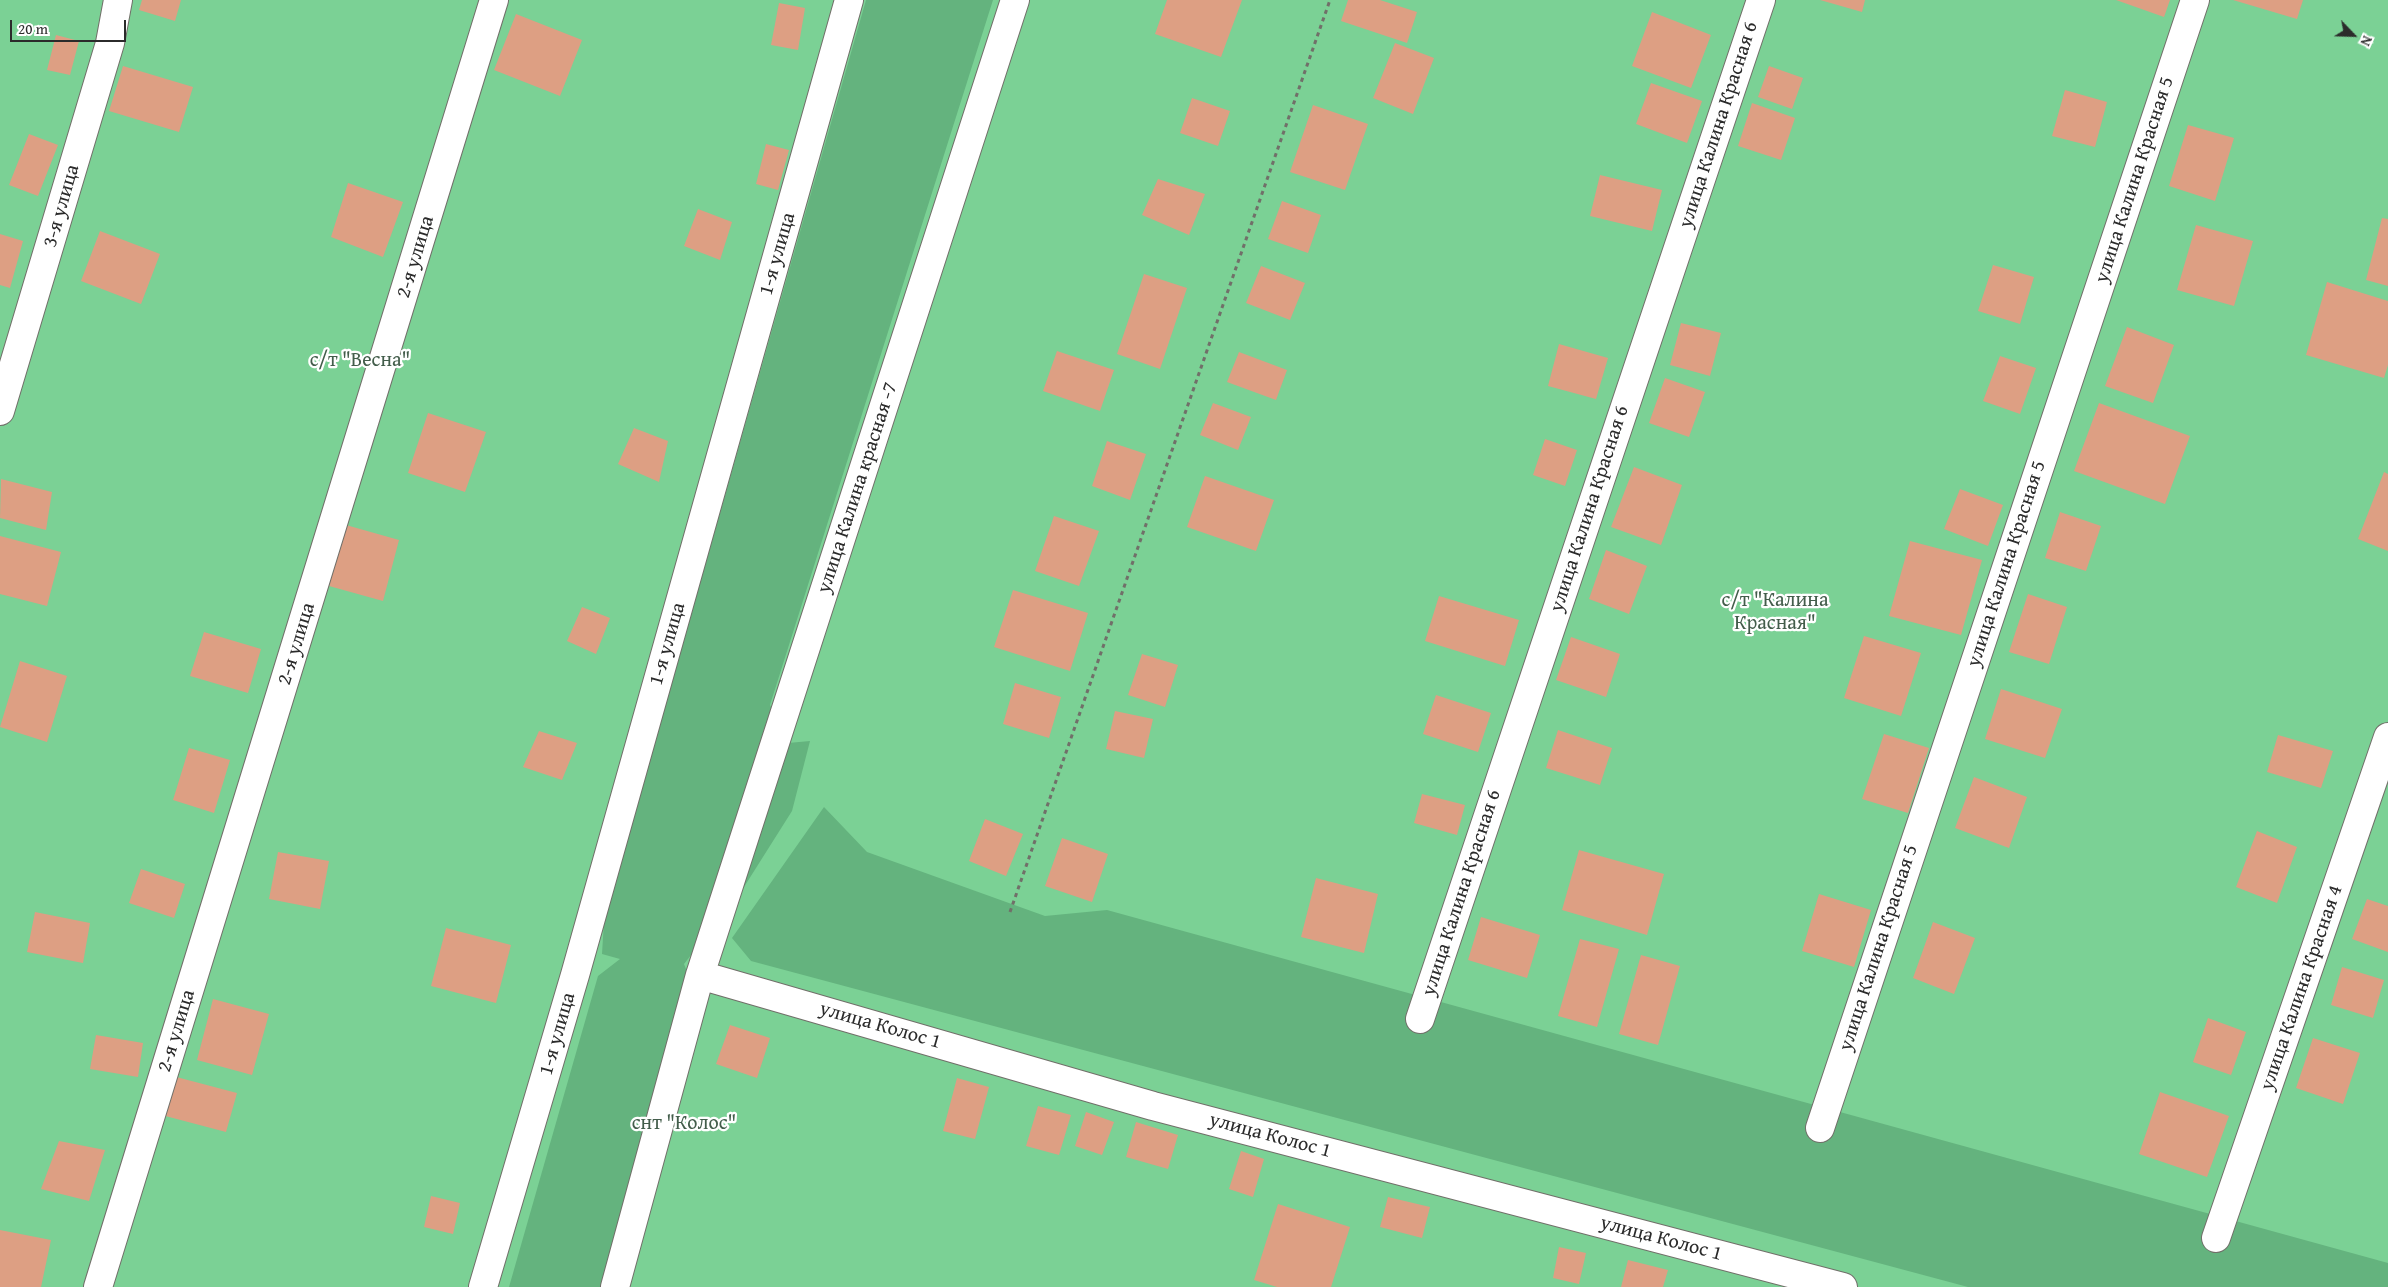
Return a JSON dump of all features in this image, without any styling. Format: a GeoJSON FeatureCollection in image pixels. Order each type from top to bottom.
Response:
{"type":"FeatureCollection","features":[{"type":"Feature","properties":{"kind":"street","name":"3-я улица"},"geometry":{"type":"LineString","coordinates":[[0,411],[110,43],[118,0]]}},
{"type":"Feature","properties":{"kind":"street","name":"2-я улица"},"geometry":{"type":"LineString","coordinates":[[98,1287],[494,0]]}},
{"type":"Feature","properties":{"kind":"street","name":"1-я улица"},"geometry":{"type":"LineString","coordinates":[[483,1287],[575,975],[849,0]]}},
{"type":"Feature","properties":{"kind":"street","name":"улица Калина красная -7"},"geometry":{"type":"LineString","coordinates":[[700,975],[1015,0]]}},
{"type":"Feature","properties":{"kind":"street","name":"улица Калина Красная 6"},"geometry":{"type":"LineString","coordinates":[[1420,1019],[1761,0]]}},
{"type":"Feature","properties":{"kind":"street","name":"улица Калина Красная 5"},"geometry":{"type":"LineString","coordinates":[[1820,1128],[2195,0]]}},
{"type":"Feature","properties":{"kind":"street","name":"улица Калина Красная 4"},"geometry":{"type":"LineString","coordinates":[[2216,1238],[2388,737]]}},
{"type":"Feature","properties":{"kind":"street"},"geometry":{"type":"LineString","coordinates":[[615,1287],[700,975]]}},
{"type":"Feature","properties":{"kind":"street","name":"улица Колос 1"},"geometry":{"type":"LineString","coordinates":[[700,975],[1154,1106],[1842,1287]]}},
{"type":"Feature","properties":{"kind":"path"},"geometry":{"type":"LineString","coordinates":[[1010,912],[1330,0]]}},
{"type":"Feature","properties":{"kind":"green space","name":"с/т \"Калина Красная\""},"geometry":{"type":"Polygon","coordinates":[[[0,0],[2388,0],[2388,1287],[0,1287],[0,0]]]}},
{"type":"Feature","properties":{"kind":"green space"},"geometry":{"type":"Polygon","coordinates":[[[866,0],[993,0],[770,705],[788,743],[810,741],[792,811],[744,887],[684,964],[696,994],[616,1287],[509,1287],[598,976],[620,959],[602,954],[604,921],[866,0]]]}},
{"type":"Feature","properties":{"kind":"green space"},"geometry":{"type":"Polygon","coordinates":[[[824,807],[867,852],[1045,916],[1107,910],[2388,1263],[2388,1287],[1968,1287],[751,961],[732,938],[824,807]]]}},
{"type":"Feature","properties":{"kind":"building"},"geometry":{"type":"Polygon","coordinates":[[[142,0],[181,0],[175,21],[139,10],[142,0]]]}},
{"type":"Feature","properties":{"kind":"building"},"geometry":{"type":"Polygon","coordinates":[[[1167,0],[1242,0],[1221,57],[1155,34],[1167,0]]]}},
{"type":"Feature","properties":{"kind":"building"},"geometry":{"type":"Polygon","coordinates":[[[1348,0],[1380,0],[1417,12],[1407,43],[1341,21],[1348,0]]]}},
{"type":"Feature","properties":{"kind":"building"},"geometry":{"type":"Polygon","coordinates":[[[1820,0],[1865,0],[1862,12],[1820,0]]]}},
{"type":"Feature","properties":{"kind":"building"},"geometry":{"type":"Polygon","coordinates":[[[2116,0],[2170,0],[2164,17],[2116,0]]]}},
{"type":"Feature","properties":{"kind":"building"},"geometry":{"type":"Polygon","coordinates":[[[2233,0],[2303,0],[2297,19],[2233,0]]]}},
{"type":"Feature","properties":{"kind":"building"},"geometry":{"type":"Polygon","coordinates":[[[779,3],[805,8],[798,50],[771,45],[779,3]]]}},
{"type":"Feature","properties":{"kind":"building"},"geometry":{"type":"Polygon","coordinates":[[[1652,12],[1711,35],[1691,88],[1632,66],[1652,12]]]}},
{"type":"Feature","properties":{"kind":"building"},"geometry":{"type":"Polygon","coordinates":[[[516,14],[582,40],[560,96],[494,70],[516,14]]]}},
{"type":"Feature","properties":{"kind":"building"},"geometry":{"type":"Polygon","coordinates":[[[56,35],[79,41],[70,75],[47,70],[56,35]]]}},
{"type":"Feature","properties":{"kind":"building"},"geometry":{"type":"Polygon","coordinates":[[[1395,43],[1434,58],[1413,114],[1373,98],[1395,43]]]}},
{"type":"Feature","properties":{"kind":"building"},"geometry":{"type":"Polygon","coordinates":[[[123,66],[193,87],[179,132],[109,111],[123,66]]]}},
{"type":"Feature","properties":{"kind":"building"},"geometry":{"type":"Polygon","coordinates":[[[1769,66],[1803,78],[1792,109],[1758,97],[1769,66]]]}},
{"type":"Feature","properties":{"kind":"building"},"geometry":{"type":"Polygon","coordinates":[[[1651,83],[1702,101],[1687,143],[1636,124],[1651,83]]]}},
{"type":"Feature","properties":{"kind":"building"},"geometry":{"type":"Polygon","coordinates":[[[2065,90],[2107,102],[2095,147],[2052,136],[2065,90]]]}},
{"type":"Feature","properties":{"kind":"building"},"geometry":{"type":"Polygon","coordinates":[[[1192,98],[1230,111],[1218,146],[1180,133],[1192,98]]]}},
{"type":"Feature","properties":{"kind":"building"},"geometry":{"type":"Polygon","coordinates":[[[1752,103],[1795,118],[1781,160],[1738,146],[1752,103]]]}},
{"type":"Feature","properties":{"kind":"building"},"geometry":{"type":"Polygon","coordinates":[[[1313,105],[1368,124],[1345,190],[1290,172],[1313,105]]]}},
{"type":"Feature","properties":{"kind":"building"},"geometry":{"type":"Polygon","coordinates":[[[2188,125],[2234,138],[2215,201],[2169,186],[2188,125]]]}},
{"type":"Feature","properties":{"kind":"building"},"geometry":{"type":"Polygon","coordinates":[[[29,134],[58,145],[38,196],[9,185],[29,134]]]}},
{"type":"Feature","properties":{"kind":"building"},"geometry":{"type":"Polygon","coordinates":[[[766,144],[789,150],[778,190],[756,184],[766,144]]]}},
{"type":"Feature","properties":{"kind":"building"},"geometry":{"type":"Polygon","coordinates":[[[1600,175],[1662,190],[1652,231],[1590,216],[1600,175]]]}},
{"type":"Feature","properties":{"kind":"building"},"geometry":{"type":"Polygon","coordinates":[[[1158,179],[1205,194],[1189,235],[1142,215],[1158,179]]]}},
{"type":"Feature","properties":{"kind":"building"},"geometry":{"type":"Polygon","coordinates":[[[348,183],[403,202],[383,257],[331,237],[348,183]]]}},
{"type":"Feature","properties":{"kind":"building"},"geometry":{"type":"Polygon","coordinates":[[[1282,201],[1321,215],[1308,253],[1268,239],[1282,201]]]}},
{"type":"Feature","properties":{"kind":"building"},"geometry":{"type":"Polygon","coordinates":[[[698,209],[732,222],[720,260],[684,246],[698,209]]]}},
{"type":"Feature","properties":{"kind":"building"},"geometry":{"type":"Polygon","coordinates":[[[2382,218],[2388,219],[2388,286],[2366,280],[2382,218]]]}},
{"type":"Feature","properties":{"kind":"building"},"geometry":{"type":"Polygon","coordinates":[[[2196,225],[2253,241],[2234,306],[2177,290],[2196,225]]]}},
{"type":"Feature","properties":{"kind":"building"},"geometry":{"type":"Polygon","coordinates":[[[100,231],[160,254],[141,304],[81,281],[100,231]]]}},
{"type":"Feature","properties":{"kind":"building"},"geometry":{"type":"Polygon","coordinates":[[[0,234],[23,241],[10,288],[0,285],[0,234]]]}},
{"type":"Feature","properties":{"kind":"building"},"geometry":{"type":"Polygon","coordinates":[[[1993,265],[2034,277],[2020,324],[1978,311],[1993,265]]]}},
{"type":"Feature","properties":{"kind":"building"},"geometry":{"type":"Polygon","coordinates":[[[1261,266],[1305,283],[1290,320],[1246,303],[1261,266]]]}},
{"type":"Feature","properties":{"kind":"building"},"geometry":{"type":"Polygon","coordinates":[[[1144,274],[1187,288],[1160,369],[1117,354],[1144,274]]]}},
{"type":"Feature","properties":{"kind":"building"},"geometry":{"type":"Polygon","coordinates":[[[2327,282],[2388,301],[2388,365],[2384,378],[2306,355],[2327,282]]]}},
{"type":"Feature","properties":{"kind":"building"},"geometry":{"type":"Polygon","coordinates":[[[1681,323],[1721,333],[1710,376],[1670,365],[1681,323]]]}},
{"type":"Feature","properties":{"kind":"building"},"geometry":{"type":"Polygon","coordinates":[[[2127,327],[2174,345],[2153,403],[2105,386],[2127,327]]]}},
{"type":"Feature","properties":{"kind":"building"},"geometry":{"type":"Polygon","coordinates":[[[1559,344],[1608,358],[1596,399],[1548,386],[1559,344]]]}},
{"type":"Feature","properties":{"kind":"building"},"geometry":{"type":"Polygon","coordinates":[[[1057,351],[1114,370],[1100,411],[1043,391],[1057,351]]]}},
{"type":"Feature","properties":{"kind":"building"},"geometry":{"type":"Polygon","coordinates":[[[1239,352],[1287,370],[1276,400],[1227,382],[1239,352]]]}},
{"type":"Feature","properties":{"kind":"building"},"geometry":{"type":"Polygon","coordinates":[[[2000,356],[2036,368],[2020,414],[1983,401],[2000,356]]]}},
{"type":"Feature","properties":{"kind":"building"},"geometry":{"type":"Polygon","coordinates":[[[1665,378],[1705,392],[1689,437],[1649,423],[1665,378]]]}},
{"type":"Feature","properties":{"kind":"building"},"geometry":{"type":"Polygon","coordinates":[[[1213,403],[1251,417],[1238,450],[1200,435],[1213,403]]]}},
{"type":"Feature","properties":{"kind":"building"},"geometry":{"type":"Polygon","coordinates":[[[2099,403],[2190,436],[2165,504],[2074,471],[2099,403]]]}},
{"type":"Feature","properties":{"kind":"building"},"geometry":{"type":"Polygon","coordinates":[[[428,413],[486,432],[465,492],[408,473],[428,413]]]}},
{"type":"Feature","properties":{"kind":"building"},"geometry":{"type":"Polygon","coordinates":[[[634,428],[668,441],[659,482],[618,464],[634,428]]]}},
{"type":"Feature","properties":{"kind":"building"},"geometry":{"type":"Polygon","coordinates":[[[1545,439],[1577,450],[1565,486],[1533,475],[1545,439]]]}},
{"type":"Feature","properties":{"kind":"building"},"geometry":{"type":"Polygon","coordinates":[[[1107,441],[1146,454],[1130,500],[1092,486],[1107,441]]]}},
{"type":"Feature","properties":{"kind":"building"},"geometry":{"type":"Polygon","coordinates":[[[1634,467],[1682,485],[1661,545],[1611,527],[1634,467]]]}},
{"type":"Feature","properties":{"kind":"building"},"geometry":{"type":"Polygon","coordinates":[[[2384,472],[2388,474],[2388,551],[2358,539],[2384,472]]]}},
{"type":"Feature","properties":{"kind":"building"},"geometry":{"type":"Polygon","coordinates":[[[1205,476],[1274,500],[1256,551],[1187,527],[1205,476]]]}},
{"type":"Feature","properties":{"kind":"building"},"geometry":{"type":"Polygon","coordinates":[[[1,479],[52,492],[46,530],[0,518],[1,479]]]}},
{"type":"Feature","properties":{"kind":"building"},"geometry":{"type":"Polygon","coordinates":[[[1960,489],[2003,505],[1988,546],[1944,529],[1960,489]]]}},
{"type":"Feature","properties":{"kind":"building"},"geometry":{"type":"Polygon","coordinates":[[[2060,512],[2101,526],[2086,571],[2045,558],[2060,512]]]}},
{"type":"Feature","properties":{"kind":"building"},"geometry":{"type":"Polygon","coordinates":[[[1054,516],[1099,531],[1079,586],[1035,571],[1054,516]]]}},
{"type":"Feature","properties":{"kind":"building"},"geometry":{"type":"Polygon","coordinates":[[[346,525],[399,540],[383,601],[329,586],[346,525]]]}},
{"type":"Feature","properties":{"kind":"building"},"geometry":{"type":"Polygon","coordinates":[[[0,536],[61,552],[47,606],[0,594],[0,536]]]}},
{"type":"Feature","properties":{"kind":"building"},"geometry":{"type":"Polygon","coordinates":[[[1910,541],[1982,560],[1961,635],[1889,616],[1910,541]]]}},
{"type":"Feature","properties":{"kind":"building"},"geometry":{"type":"Polygon","coordinates":[[[1606,550],[1647,566],[1629,614],[1589,599],[1606,550]]]}},
{"type":"Feature","properties":{"kind":"building"},"geometry":{"type":"Polygon","coordinates":[[[1013,590],[1088,613],[1070,671],[994,647],[1013,590]]]}},
{"type":"Feature","properties":{"kind":"building"},"geometry":{"type":"Polygon","coordinates":[[[2028,594],[2067,607],[2049,664],[2009,652],[2028,594]]]}},
{"type":"Feature","properties":{"kind":"building"},"geometry":{"type":"Polygon","coordinates":[[[1439,596],[1519,620],[1505,666],[1425,641],[1439,596]]]}},
{"type":"Feature","properties":{"kind":"building"},"geometry":{"type":"Polygon","coordinates":[[[582,607],[610,618],[596,654],[567,641],[582,607]]]}},
{"type":"Feature","properties":{"kind":"building"},"geometry":{"type":"Polygon","coordinates":[[[204,632],[261,649],[248,693],[190,676],[204,632]]]}},
{"type":"Feature","properties":{"kind":"building"},"geometry":{"type":"Polygon","coordinates":[[[1864,636],[1921,653],[1901,716],[1844,698],[1864,636]]]}},
{"type":"Feature","properties":{"kind":"building"},"geometry":{"type":"Polygon","coordinates":[[[1571,637],[1620,654],[1606,697],[1556,680],[1571,637]]]}},
{"type":"Feature","properties":{"kind":"building"},"geometry":{"type":"Polygon","coordinates":[[[1142,654],[1178,665],[1165,707],[1128,695],[1142,654]]]}},
{"type":"Feature","properties":{"kind":"building"},"geometry":{"type":"Polygon","coordinates":[[[20,661],[67,676],[47,742],[0,727],[20,661]]]}},
{"type":"Feature","properties":{"kind":"building"},"geometry":{"type":"Polygon","coordinates":[[[1015,683],[1061,697],[1049,738],[1003,724],[1015,683]]]}},
{"type":"Feature","properties":{"kind":"building"},"geometry":{"type":"Polygon","coordinates":[[[2001,689],[2062,709],[2045,758],[1985,739],[2001,689]]]}},
{"type":"Feature","properties":{"kind":"building"},"geometry":{"type":"Polygon","coordinates":[[[1436,695],[1491,713],[1478,752],[1423,734],[1436,695]]]}},
{"type":"Feature","properties":{"kind":"building"},"geometry":{"type":"Polygon","coordinates":[[[1115,711],[1153,719],[1144,758],[1106,749],[1115,711]]]}},
{"type":"Feature","properties":{"kind":"building"},"geometry":{"type":"Polygon","coordinates":[[[1558,730],[1612,748],[1600,785],[1546,768],[1558,730]]]}},
{"type":"Feature","properties":{"kind":"building"},"geometry":{"type":"Polygon","coordinates":[[[539,731],[577,743],[562,780],[523,767],[539,731]]]}},
{"type":"Feature","properties":{"kind":"building"},"geometry":{"type":"Polygon","coordinates":[[[1884,734],[1929,748],[1908,813],[1862,799],[1884,734]]]}},
{"type":"Feature","properties":{"kind":"building"},"geometry":{"type":"Polygon","coordinates":[[[2278,735],[2333,751],[2321,788],[2267,772],[2278,735]]]}},
{"type":"Feature","properties":{"kind":"building"},"geometry":{"type":"Polygon","coordinates":[[[189,748],[230,760],[214,813],[173,800],[189,748]]]}},
{"type":"Feature","properties":{"kind":"building"},"geometry":{"type":"Polygon","coordinates":[[[1974,777],[2027,797],[2009,848],[1955,828],[1974,777]]]}},
{"type":"Feature","properties":{"kind":"building"},"geometry":{"type":"Polygon","coordinates":[[[1422,794],[1465,805],[1457,835],[1414,823],[1422,794]]]}},
{"type":"Feature","properties":{"kind":"building"},"geometry":{"type":"Polygon","coordinates":[[[985,819],[1023,834],[1006,876],[969,861],[985,819]]]}},
{"type":"Feature","properties":{"kind":"building"},"geometry":{"type":"Polygon","coordinates":[[[2257,831],[2297,847],[2277,903],[2236,887],[2257,831]]]}},
{"type":"Feature","properties":{"kind":"building"},"geometry":{"type":"Polygon","coordinates":[[[1062,838],[1108,854],[1092,902],[1045,886],[1062,838]]]}},
{"type":"Feature","properties":{"kind":"building"},"geometry":{"type":"Polygon","coordinates":[[[1579,850],[1664,874],[1647,935],[1562,910],[1579,850]]]}},
{"type":"Feature","properties":{"kind":"building"},"geometry":{"type":"Polygon","coordinates":[[[278,852],[329,861],[320,909],[269,899],[278,852]]]}},
{"type":"Feature","properties":{"kind":"building"},"geometry":{"type":"Polygon","coordinates":[[[141,869],[185,884],[174,918],[129,903],[141,869]]]}},
{"type":"Feature","properties":{"kind":"building"},"geometry":{"type":"Polygon","coordinates":[[[1316,878],[1378,894],[1364,953],[1301,937],[1316,878]]]}},
{"type":"Feature","properties":{"kind":"building"},"geometry":{"type":"Polygon","coordinates":[[[1819,894],[1871,910],[1854,967],[1802,951],[1819,894]]]}},
{"type":"Feature","properties":{"kind":"building"},"geometry":{"type":"Polygon","coordinates":[[[2367,899],[2388,906],[2388,952],[2352,939],[2367,899]]]}},
{"type":"Feature","properties":{"kind":"building"},"geometry":{"type":"Polygon","coordinates":[[[35,912],[90,923],[83,963],[27,952],[35,912]]]}},
{"type":"Feature","properties":{"kind":"building"},"geometry":{"type":"Polygon","coordinates":[[[1481,917],[1540,935],[1527,978],[1468,960],[1481,917]]]}},
{"type":"Feature","properties":{"kind":"building"},"geometry":{"type":"Polygon","coordinates":[[[1933,922],[1975,938],[1954,994],[1913,978],[1933,922]]]}},
{"type":"Feature","properties":{"kind":"building"},"geometry":{"type":"Polygon","coordinates":[[[446,928],[511,945],[496,1003],[431,986],[446,928]]]}},
{"type":"Feature","properties":{"kind":"building"},"geometry":{"type":"Polygon","coordinates":[[[1580,939],[1619,949],[1597,1027],[1558,1016],[1580,939]]]}},
{"type":"Feature","properties":{"kind":"building"},"geometry":{"type":"Polygon","coordinates":[[[1641,955],[1680,966],[1658,1045],[1619,1034],[1641,955]]]}},
{"type":"Feature","properties":{"kind":"building"},"geometry":{"type":"Polygon","coordinates":[[[2342,967],[2384,980],[2373,1018],[2331,1005],[2342,967]]]}},
{"type":"Feature","properties":{"kind":"building"},"geometry":{"type":"Polygon","coordinates":[[[213,999],[269,1014],[252,1075],[197,1060],[213,999]]]}},
{"type":"Feature","properties":{"kind":"building"},"geometry":{"type":"Polygon","coordinates":[[[2208,1018],[2246,1032],[2231,1075],[2193,1062],[2208,1018]]]}},
{"type":"Feature","properties":{"kind":"building"},"geometry":{"type":"Polygon","coordinates":[[[730,1025],[770,1038],[757,1078],[716,1064],[730,1025]]]}},
{"type":"Feature","properties":{"kind":"building"},"geometry":{"type":"Polygon","coordinates":[[[96,1035],[143,1043],[138,1077],[90,1069],[96,1035]]]}},
{"type":"Feature","properties":{"kind":"building"},"geometry":{"type":"Polygon","coordinates":[[[2313,1038],[2360,1053],[2343,1104],[2296,1088],[2313,1038]]]}},
{"type":"Feature","properties":{"kind":"building"},"geometry":{"type":"Polygon","coordinates":[[[165,1074],[237,1093],[226,1132],[154,1113],[165,1074]]]}},
{"type":"Feature","properties":{"kind":"building"},"geometry":{"type":"Polygon","coordinates":[[[957,1078],[989,1087],[975,1139],[943,1131],[957,1078]]]}},
{"type":"Feature","properties":{"kind":"building"},"geometry":{"type":"Polygon","coordinates":[[[2160,1092],[2229,1116],[2207,1177],[2139,1154],[2160,1092]]]}},
{"type":"Feature","properties":{"kind":"building"},"geometry":{"type":"Polygon","coordinates":[[[1038,1106],[1071,1115],[1059,1155],[1026,1146],[1038,1106]]]}},
{"type":"Feature","properties":{"kind":"building"},"geometry":{"type":"Polygon","coordinates":[[[1086,1112],[1114,1122],[1102,1155],[1075,1146],[1086,1112]]]}},
{"type":"Feature","properties":{"kind":"building"},"geometry":{"type":"Polygon","coordinates":[[[1136,1122],[1178,1135],[1168,1169],[1126,1157],[1136,1122]]]}},
{"type":"Feature","properties":{"kind":"building"},"geometry":{"type":"Polygon","coordinates":[[[59,1141],[105,1150],[89,1201],[41,1189],[59,1141]]]}},
{"type":"Feature","properties":{"kind":"building"},"geometry":{"type":"Polygon","coordinates":[[[1241,1151],[1264,1159],[1253,1197],[1229,1189],[1241,1151]]]}},
{"type":"Feature","properties":{"kind":"building"},"geometry":{"type":"Polygon","coordinates":[[[431,1196],[460,1203],[453,1234],[424,1227],[431,1196]]]}},
{"type":"Feature","properties":{"kind":"building"},"geometry":{"type":"Polygon","coordinates":[[[1388,1197],[1430,1207],[1422,1238],[1380,1227],[1388,1197]]]}},
{"type":"Feature","properties":{"kind":"building"},"geometry":{"type":"Polygon","coordinates":[[[1278,1204],[1350,1227],[1331,1287],[1277,1287],[1254,1280],[1278,1204]]]}},
{"type":"Feature","properties":{"kind":"building"},"geometry":{"type":"Polygon","coordinates":[[[0,1230],[51,1240],[41,1287],[0,1287],[0,1230]]]}},
{"type":"Feature","properties":{"kind":"building"},"geometry":{"type":"Polygon","coordinates":[[[1559,1247],[1586,1253],[1579,1284],[1553,1278],[1559,1247]]]}},
{"type":"Feature","properties":{"kind":"building"},"geometry":{"type":"Polygon","coordinates":[[[1628,1260],[1668,1270],[1663,1287],[1621,1287],[1628,1260]]]}},
{"type":"Feature","properties":{"kind":"park label","name":"с/т \"Весна\""},"geometry":{"type":"Point","coordinates":[360,361]}},
{"type":"Feature","properties":{"kind":"park label","name":"снт \"Колос\""},"geometry":{"type":"Point","coordinates":[684,1124]}}]}
